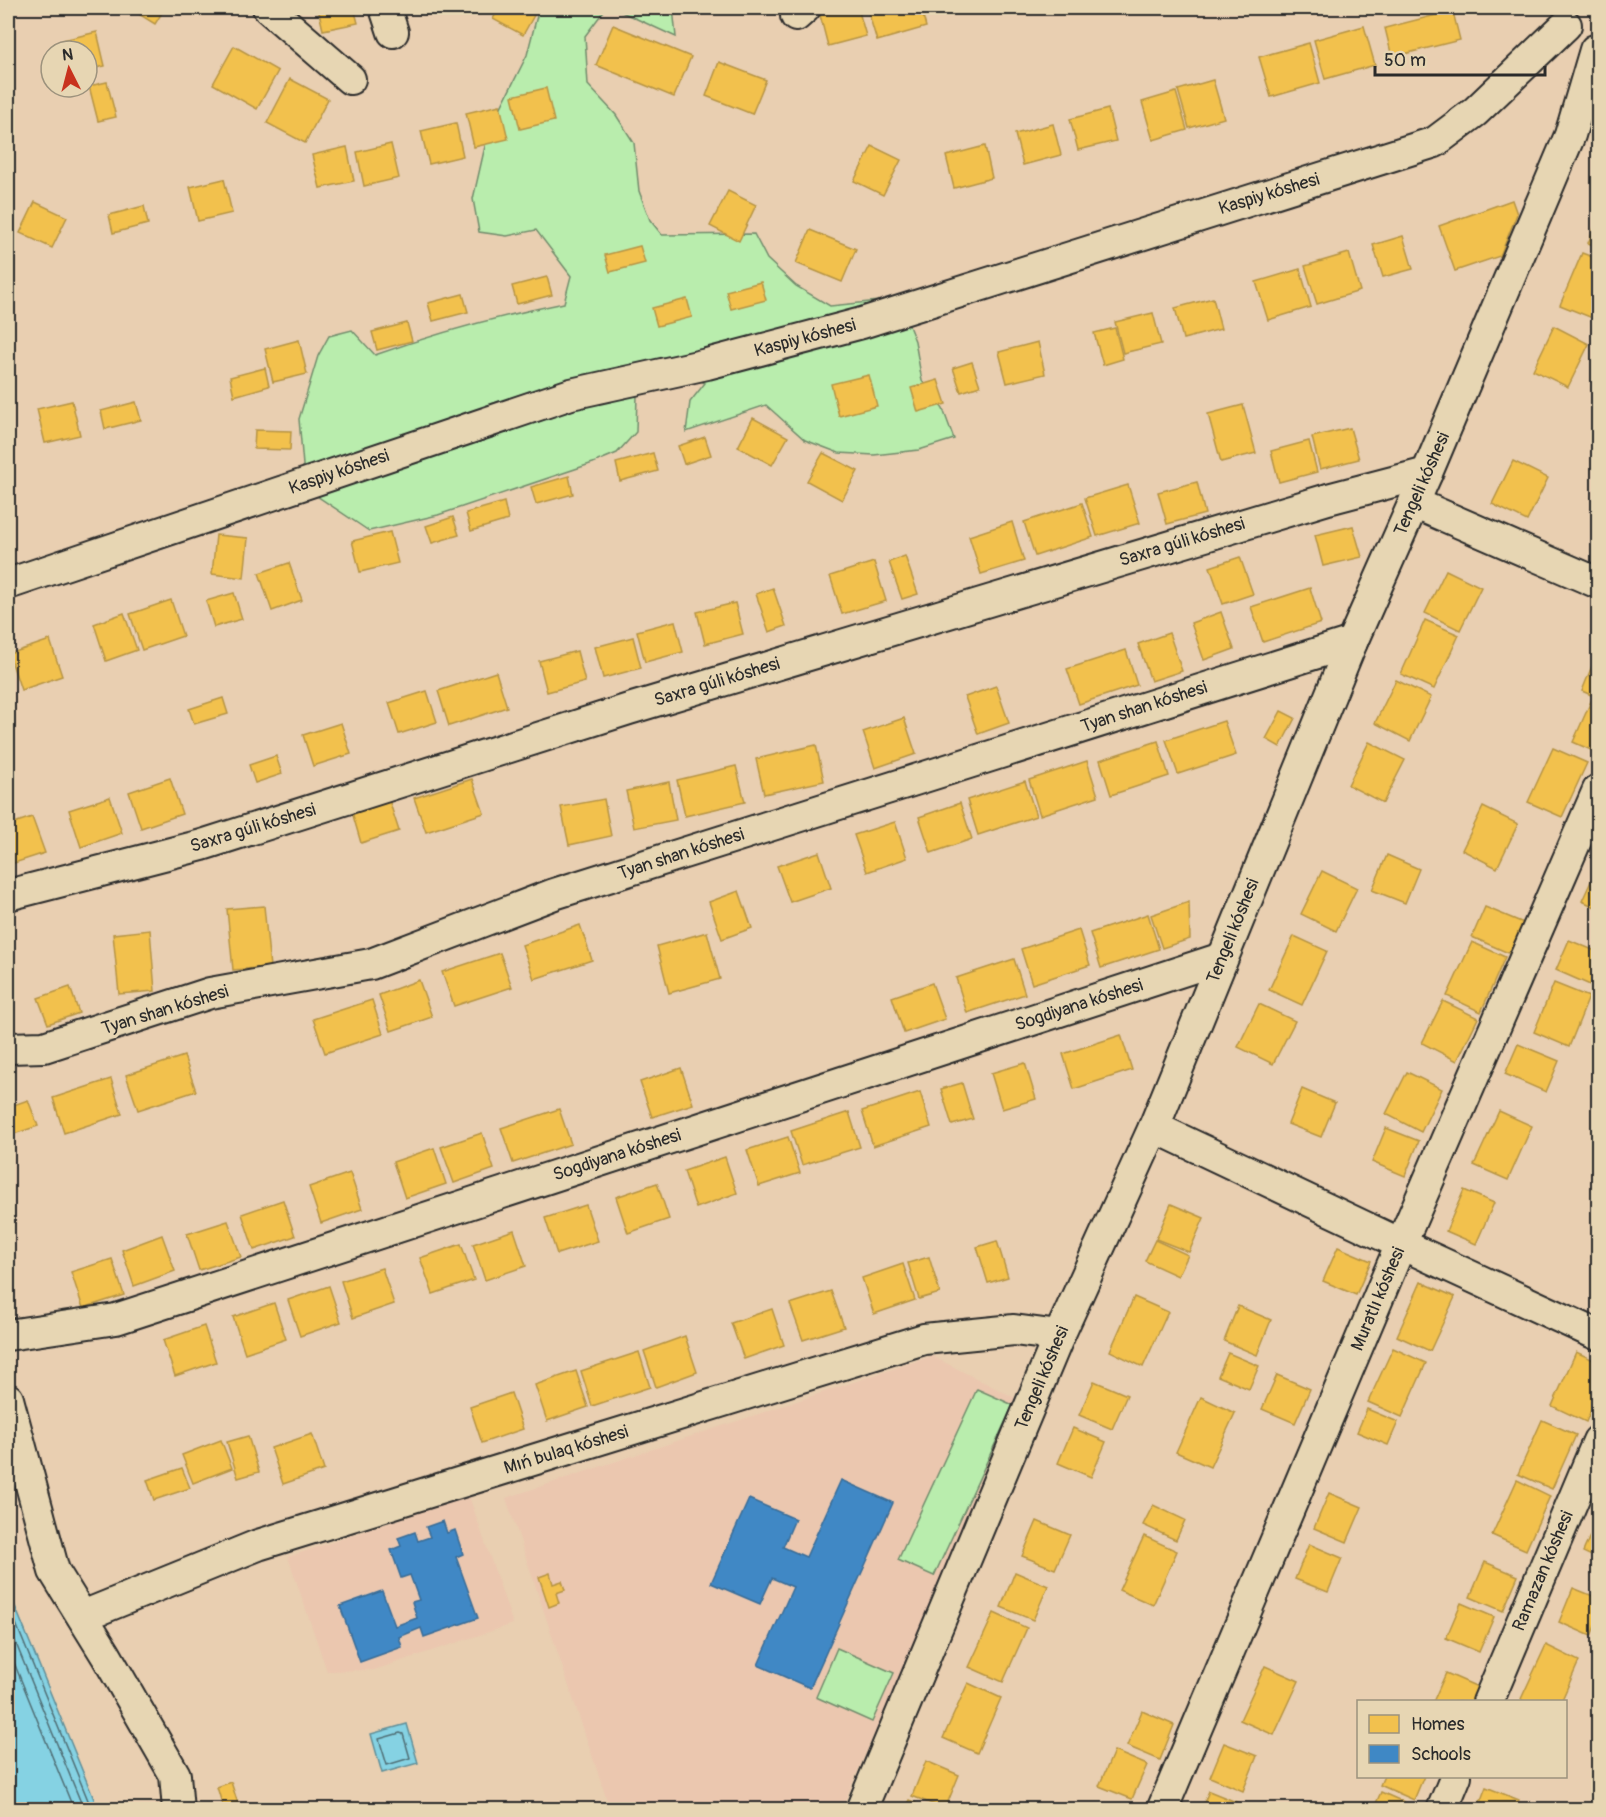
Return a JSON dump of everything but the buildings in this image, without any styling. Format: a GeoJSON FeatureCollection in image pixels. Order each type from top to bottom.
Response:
{"type":"FeatureCollection","features":[{"type":"Feature","properties":{"kind":"street"},"geometry":{"type":"LineString","coordinates":[[268,8],[350,79]]}},
{"type":"Feature","properties":{"kind":"street"},"geometry":{"type":"LineString","coordinates":[[1558,16],[1597,51]]}},
{"type":"Feature","properties":{"kind":"street","name":"Kaspiy kóshesi"},"geometry":{"type":"LineString","coordinates":[[8,584],[571,394],[707,364],[862,323],[1435,142],[1475,111],[1558,16]]}},
{"type":"Feature","properties":{"kind":"street","name":"Tengeli kóshesi"},"geometry":{"type":"LineString","coordinates":[[861,1809],[1059,1336],[1154,1127],[1352,642],[1427,473],[1570,135],[1597,51]]}},
{"type":"Feature","properties":{"kind":"street","name":"Saxra gúli kóshesi"},"geometry":{"type":"LineString","coordinates":[[8,896],[202,845],[652,702],[1317,502],[1427,473]]}},
{"type":"Feature","properties":{"kind":"street"},"geometry":{"type":"LineString","coordinates":[[1414,503],[1599,583]]}},
{"type":"Feature","properties":{"kind":"street","name":"Tyan shan kóshesi"},"geometry":{"type":"LineString","coordinates":[[8,1048],[44,1047],[210,993],[371,964],[554,894],[1352,642]]}},
{"type":"Feature","properties":{"kind":"street","name":"Muratlı kóshesi"},"geometry":{"type":"LineString","coordinates":[[1162,1809],[1401,1244],[1599,790]]}},
{"type":"Feature","properties":{"kind":"street","name":"Sogdiyana kóshesi"},"geometry":{"type":"LineString","coordinates":[[8,1335],[116,1319],[1222,958]]}},
{"type":"Feature","properties":{"kind":"street"},"geometry":{"type":"LineString","coordinates":[[1154,1127],[1599,1335]]}},
{"type":"Feature","properties":{"kind":"street","name":"Mıń bulaq kóshesi"},"geometry":{"type":"LineString","coordinates":[[83,1616],[258,1545],[924,1339],[1014,1330],[1059,1336]]}},
{"type":"Feature","properties":{"kind":"street"},"geometry":{"type":"LineString","coordinates":[[8,1399],[54,1571],[83,1616],[175,1775],[178,1809]]}},
{"type":"Feature","properties":{"kind":"street","name":"Ramazan kóshesi"},"geometry":{"type":"LineString","coordinates":[[1488,1700],[1599,1441]]}},
{"type":"Feature","properties":{"kind":"street"},"geometry":{"type":"LineString","coordinates":[[1442,1809],[1455,1778]]}},
{"type":"Feature","properties":{"kind":"shaded area"},"geometry":{"type":"Polygon","coordinates":[[[932,1356],[1021,1401],[841,1809],[610,1809],[506,1498],[932,1356]]]}},
{"type":"Feature","properties":{"kind":"shaded area"},"geometry":{"type":"Polygon","coordinates":[[[469,1496],[513,1624],[374,1670],[327,1671],[288,1557],[469,1496]]]}},
{"type":"Feature","properties":{"kind":"green space"},"geometry":{"type":"Polygon","coordinates":[[[539,8],[606,8],[585,36],[588,85],[616,115],[634,143],[639,191],[650,220],[662,235],[754,234],[767,259],[796,286],[830,306],[879,301],[903,311],[915,341],[922,381],[943,409],[954,439],[919,450],[874,455],[839,453],[805,440],[766,405],[686,432],[690,402],[705,383],[665,364],[637,395],[636,432],[617,453],[593,463],[438,515],[369,531],[305,488],[299,419],[318,356],[329,336],[352,330],[375,355],[468,326],[564,303],[571,276],[536,230],[507,236],[479,232],[473,199],[488,133],[527,55],[539,8]]]}},
{"type":"Feature","properties":{"kind":"green space"},"geometry":{"type":"Polygon","coordinates":[[[613,8],[673,8],[676,37],[613,8]]]}},
{"type":"Feature","properties":{"kind":"green space"},"geometry":{"type":"Polygon","coordinates":[[[977,1389],[1013,1405],[934,1576],[898,1560],[977,1389]]]}},
{"type":"Feature","properties":{"kind":"green space"},"geometry":{"type":"Polygon","coordinates":[[[837,1648],[894,1673],[872,1722],[816,1697],[837,1648]]]}},
{"type":"Feature","properties":{"kind":"water"},"geometry":{"type":"Polygon","coordinates":[[[8,1588],[12,1599],[98,1809],[8,1809],[8,1588]]]}},
{"type":"Feature","properties":{"kind":"water"},"geometry":{"type":"Polygon","coordinates":[[[407,1724],[418,1763],[382,1773],[371,1734],[407,1724]]]}}]}
